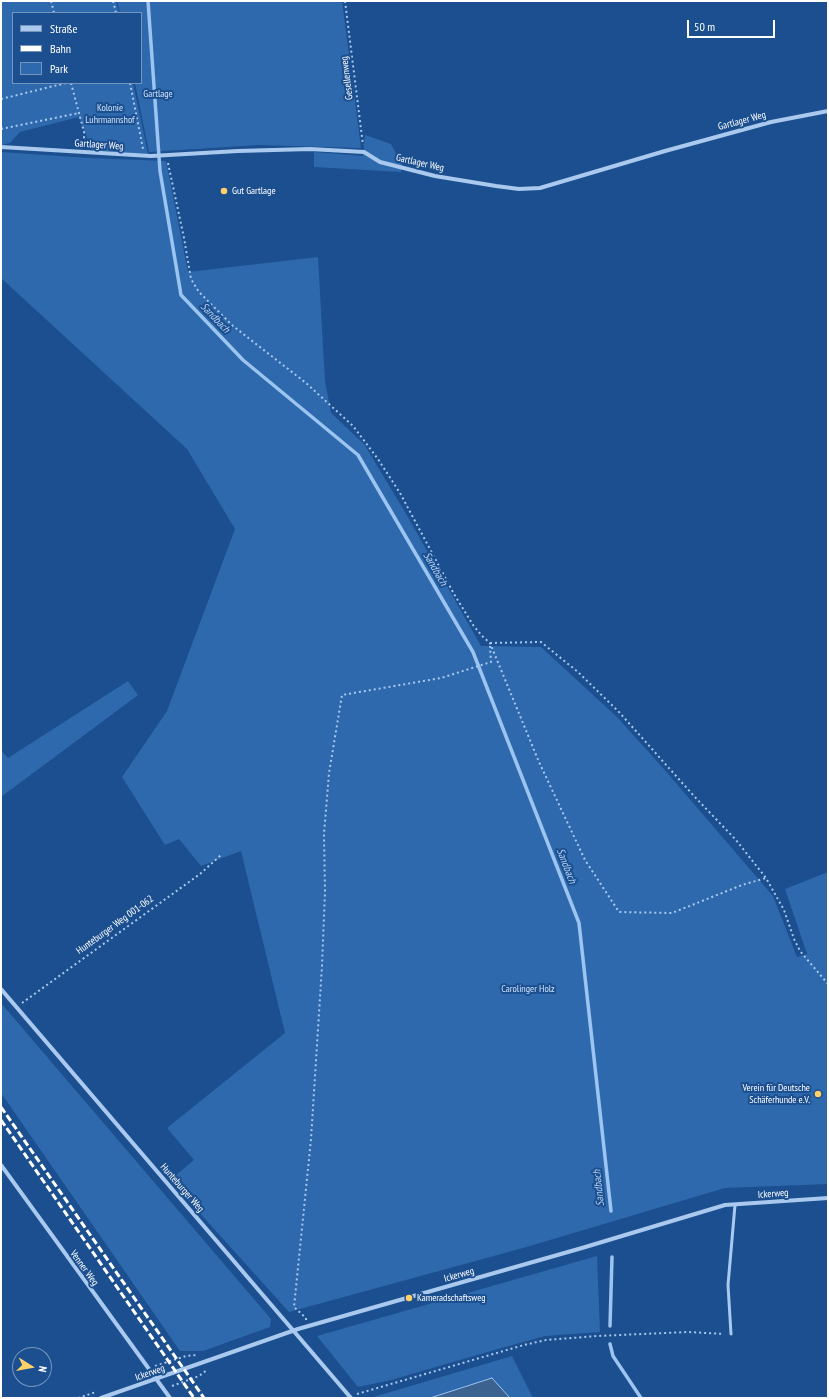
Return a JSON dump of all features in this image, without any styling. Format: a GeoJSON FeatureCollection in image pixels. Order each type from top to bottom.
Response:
{"type":"FeatureCollection","features":[{"type":"Feature","properties":{"kind":"street","name":"Gartlager Weg"},"geometry":{"type":"LineString","coordinates":[[1,147],[145,156],[310,149],[364,152],[380,162],[435,176],[496,186],[540,188],[665,151],[771,122],[828,111]]}},
{"type":"Feature","properties":{"kind":"street","name":"Hunteburger Weg"},"geometry":{"type":"LineString","coordinates":[[1,989],[351,1397]]}},
{"type":"Feature","properties":{"kind":"street","name":"Venner Weg"},"geometry":{"type":"LineString","coordinates":[[1,1165],[148,1370],[170,1398]]}},
{"type":"Feature","properties":{"kind":"street","name":"Ickerweg"},"geometry":{"type":"LineString","coordinates":[[101,1398],[294,1330],[582,1248],[726,1205],[828,1198]]}},
{"type":"Feature","properties":{"kind":"lane"},"geometry":{"type":"LineString","coordinates":[[731,1334],[728,1285],[735,1205]]}},
{"type":"Feature","properties":{"kind":"path"},"geometry":{"type":"LineString","coordinates":[[51,1],[54,12]]}},
{"type":"Feature","properties":{"kind":"path"},"geometry":{"type":"LineString","coordinates":[[113,1],[116,12]]}},
{"type":"Feature","properties":{"kind":"path","name":"Gesellenweg"},"geometry":{"type":"LineString","coordinates":[[345,1],[364,152]]}},
{"type":"Feature","properties":{"kind":"path"},"geometry":{"type":"LineString","coordinates":[[1,99],[62,84]]}},
{"type":"Feature","properties":{"kind":"path"},"geometry":{"type":"LineString","coordinates":[[71,84],[84,132],[85,152]]}},
{"type":"Feature","properties":{"kind":"path"},"geometry":{"type":"LineString","coordinates":[[130,84],[145,156]]}},
{"type":"Feature","properties":{"kind":"path"},"geometry":{"type":"LineString","coordinates":[[1,129],[79,113]]}},
{"type":"Feature","properties":{"kind":"path"},"geometry":{"type":"LineString","coordinates":[[166,156],[184,238],[190,279],[199,292],[234,326],[306,383],[353,426],[378,459],[400,493],[454,594],[477,631],[490,643],[539,762],[585,860],[619,912],[672,913],[742,885],[766,878]]}},
{"type":"Feature","properties":{"kind":"path"},"geometry":{"type":"LineString","coordinates":[[490,643],[541,642],[578,672],[619,712],[693,795],[736,840],[766,878],[784,910],[800,952],[828,984]]}},
{"type":"Feature","properties":{"kind":"path"},"geometry":{"type":"LineString","coordinates":[[306,1318],[294,1307],[311,1139],[322,966],[325,892],[324,834],[328,781],[342,695],[442,678],[491,662],[490,643]]}},
{"type":"Feature","properties":{"kind":"path","name":"Hunteburger Weg 001-062"},"geometry":{"type":"LineString","coordinates":[[16,1007],[200,874],[222,855]]}},
{"type":"Feature","properties":{"kind":"path"},"geometry":{"type":"LineString","coordinates":[[351,1397],[524,1345],[546,1340],[688,1332],[731,1334]]}},
{"type":"Feature","properties":{"kind":"path"},"geometry":{"type":"LineString","coordinates":[[148,1370],[152,1366],[186,1356],[198,1355]]}},
{"type":"Feature","properties":{"kind":"green space","name":"Kolonie Luhrmannshof"},"geometry":{"type":"Polygon","coordinates":[[[1,1],[116,1],[119,12],[12,12],[12,84],[133,84],[148,154],[92,150],[79,117],[20,132],[10,143],[1,145],[1,1]]]}},
{"type":"Feature","properties":{"kind":"green space","name":"Gartlage"},"geometry":{"type":"Polygon","coordinates":[[[117,1],[342,1],[361,148],[258,145],[149,152],[135,84],[142,84],[142,12],[120,12],[117,1]]]}},
{"type":"Feature","properties":{"kind":"green space"},"geometry":{"type":"Polygon","coordinates":[[[365,135],[391,144],[402,165],[401,172],[314,167],[314,152],[363,156],[365,135]]]}},
{"type":"Feature","properties":{"kind":"green space","name":"Carolinger Holz"},"geometry":{"type":"Polygon","coordinates":[[[1,152],[166,161],[188,272],[318,257],[325,381],[331,413],[364,444],[405,512],[481,646],[541,647],[617,717],[773,896],[797,957],[807,954],[785,889],[828,872],[828,1184],[725,1188],[523,1248],[289,1312],[170,1180],[194,1160],[167,1128],[285,1033],[241,851],[201,866],[179,839],[165,845],[122,777],[167,711],[235,529],[187,449],[1,278],[1,152]]]}},
{"type":"Feature","properties":{"kind":"green space"},"geometry":{"type":"Polygon","coordinates":[[[128,681],[138,695],[1,797],[1,750],[8,758],[128,681]]]}},
{"type":"Feature","properties":{"kind":"green space"},"geometry":{"type":"Polygon","coordinates":[[[1,1003],[271,1319],[270,1327],[203,1351],[180,1351],[1,1093],[1,1003]]]}},
{"type":"Feature","properties":{"kind":"green space"},"geometry":{"type":"Polygon","coordinates":[[[597,1256],[600,1332],[545,1336],[391,1380],[358,1387],[317,1336],[597,1256]]]}},
{"type":"Feature","properties":{"kind":"green space"},"geometry":{"type":"Polygon","coordinates":[[[512,1356],[533,1398],[370,1398],[512,1356]]]}},
{"type":"Feature","properties":{"kind":"shaded area"},"geometry":{"type":"Polygon","coordinates":[[[492,1378],[510,1398],[430,1398],[492,1378]]]}},
{"type":"Feature","properties":{"kind":"waterway","name":"Sandbach"},"geometry":{"type":"LineString","coordinates":[[148,1],[160,171],[181,295],[243,360],[358,455],[473,652],[579,923],[611,1211]]}},
{"type":"Feature","properties":{"kind":"waterway","name":"Sandbach"},"geometry":{"type":"LineString","coordinates":[[610,1326],[612,1257]]}},
{"type":"Feature","properties":{"kind":"waterway","name":"Sandbach"},"geometry":{"type":"LineString","coordinates":[[610,1344],[613,1356],[641,1398]]}},
{"type":"Feature","properties":{"kind":"railway"},"geometry":{"type":"LineString","coordinates":[[1,1107],[204,1398]]}},
{"type":"Feature","properties":{"kind":"railway"},"geometry":{"type":"LineString","coordinates":[[1,1120],[194,1398]]}},
{"type":"Feature","properties":{"kind":"place","name":"Gut Gartlage"},"geometry":{"type":"Point","coordinates":[224,191]}},
{"type":"Feature","properties":{"kind":"place","name":"Verein für Deutsche Schäferhunde e.V."},"geometry":{"type":"Point","coordinates":[818,1094]}},
{"type":"Feature","properties":{"kind":"place","name":"Kameradschaftsweg"},"geometry":{"type":"Point","coordinates":[409,1298]}}]}
